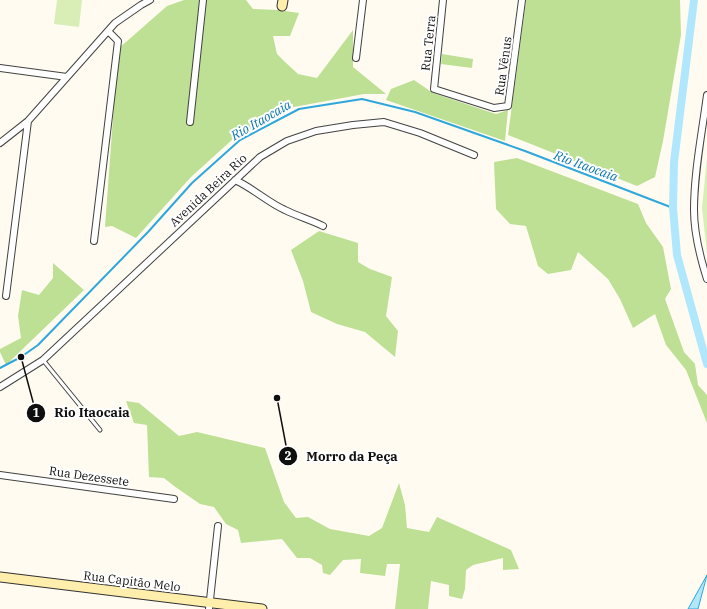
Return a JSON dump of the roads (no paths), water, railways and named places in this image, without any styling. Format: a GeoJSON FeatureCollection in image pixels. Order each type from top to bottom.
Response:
{"type":"FeatureCollection","features":[{"type":"Feature","properties":{"kind":"main road","name":"Rua Capitão Melo"},"geometry":{"type":"LineString","coordinates":[[0,577],[209,606],[262,609]]}},
{"type":"Feature","properties":{"kind":"street"},"geometry":{"type":"LineString","coordinates":[[0,143],[28,121],[115,23],[150,0]]}},
{"type":"Feature","properties":{"kind":"street"},"geometry":{"type":"LineString","coordinates":[[190,122],[203,0]]}},
{"type":"Feature","properties":{"kind":"street"},"geometry":{"type":"LineString","coordinates":[[356,58],[363,0]]}},
{"type":"Feature","properties":{"kind":"street","name":"Rua Terra"},"geometry":{"type":"LineString","coordinates":[[434,89],[443,0]]}},
{"type":"Feature","properties":{"kind":"street","name":"Rua Vênus"},"geometry":{"type":"LineString","coordinates":[[434,89],[494,108],[508,106],[522,0]]}},
{"type":"Feature","properties":{"kind":"street"},"geometry":{"type":"LineString","coordinates":[[94,241],[118,41],[108,32]]}},
{"type":"Feature","properties":{"kind":"street"},"geometry":{"type":"LineString","coordinates":[[0,68],[67,77]]}},
{"type":"Feature","properties":{"kind":"street"},"geometry":{"type":"LineString","coordinates":[[707,95],[697,168],[694,211],[697,244],[707,279]]}},
{"type":"Feature","properties":{"kind":"street"},"geometry":{"type":"LineString","coordinates":[[6,296],[28,121]]}},
{"type":"Feature","properties":{"kind":"street","name":"Avenida Beira Rio"},"geometry":{"type":"LineString","coordinates":[[0,387],[43,360],[260,157],[287,141],[316,130],[384,122],[420,133],[474,155]]}},
{"type":"Feature","properties":{"kind":"street"},"geometry":{"type":"LineString","coordinates":[[235,180],[247,185],[264,198],[286,211],[323,226]]}},
{"type":"Feature","properties":{"kind":"street","name":"Rua Dezessete"},"geometry":{"type":"LineString","coordinates":[[0,475],[174,499]]}},
{"type":"Feature","properties":{"kind":"street"},"geometry":{"type":"LineString","coordinates":[[209,606],[218,526]]}},
{"type":"Feature","properties":{"kind":"lane"},"geometry":{"type":"LineString","coordinates":[[43,360],[100,430]]}},
{"type":"Feature","properties":{"kind":"water"},"geometry":{"type":"Polygon","coordinates":[[[707,575],[698,609],[688,609],[707,575]]]}},
{"type":"Feature","properties":{"kind":"waterway"},"geometry":{"type":"LineString","coordinates":[[694,0],[674,162],[673,208],[677,255],[707,364]]}},
{"type":"Feature","properties":{"kind":"waterway","name":"Rio Itaocaia"},"geometry":{"type":"LineString","coordinates":[[0,368],[21,357],[38,345],[148,232],[192,183],[240,140],[299,109],[362,99],[415,112],[525,151],[673,208]]}},
{"type":"Feature","properties":{"kind":"place","name":"Rio Itaocaia"},"geometry":{"type":"Point","coordinates":[21,357]}},
{"type":"Feature","properties":{"kind":"place","name":"Morro da Peça"},"geometry":{"type":"Point","coordinates":[277,398]}}]}
